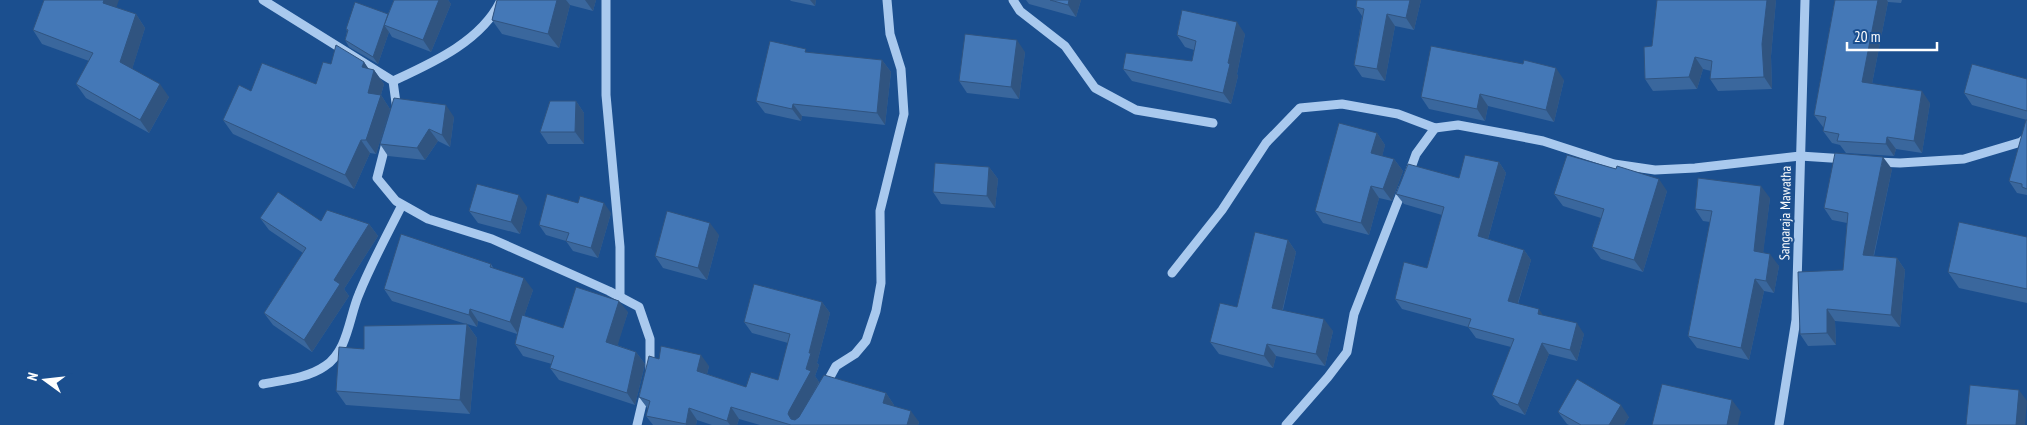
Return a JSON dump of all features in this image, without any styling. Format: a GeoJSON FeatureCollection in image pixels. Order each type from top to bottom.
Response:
{"type":"FeatureCollection","features":[{"type":"Feature","properties":{"kind":"street"},"geometry":{"type":"LineString","coordinates":[[263,0],[393,81],[397,108],[394,117]]}},
{"type":"Feature","properties":{"kind":"street"},"geometry":{"type":"LineString","coordinates":[[393,81],[428,65],[468,39],[485,25],[501,0]]}},
{"type":"Feature","properties":{"kind":"street"},"geometry":{"type":"LineString","coordinates":[[606,0],[606,95],[620,247],[620,297]]}},
{"type":"Feature","properties":{"kind":"street"},"geometry":{"type":"LineString","coordinates":[[820,395],[836,366],[856,354],[866,341],[876,311],[881,283],[880,211],[904,114],[901,69],[890,34],[887,0]]}},
{"type":"Feature","properties":{"kind":"street"},"geometry":{"type":"LineString","coordinates":[[1013,0],[1020,11],[1065,46],[1095,88],[1136,110],[1213,123]]}},
{"type":"Feature","properties":{"kind":"street","name":"Sangaraja Mawatha"},"geometry":{"type":"LineString","coordinates":[[1778,425],[1796,320],[1804,0]]}},
{"type":"Feature","properties":{"kind":"street"},"geometry":{"type":"LineString","coordinates":[[1172,273],[1222,210],[1266,143],[1300,108],[1342,104],[1398,114],[1435,128],[1458,125],[1507,134],[1544,142],[1614,164],[1655,170],[1695,168],[1800,156],[1860,160]]}},
{"type":"Feature","properties":{"kind":"street"},"geometry":{"type":"LineString","coordinates":[[1286,425],[1347,352],[1354,314],[1369,272],[1416,154],[1435,128]]}},
{"type":"Feature","properties":{"kind":"street"},"geometry":{"type":"LineString","coordinates":[[388,133],[377,178],[396,201],[428,219],[492,239],[639,307],[650,339],[651,364],[638,425]]}},
{"type":"Feature","properties":{"kind":"street"},"geometry":{"type":"LineString","coordinates":[[1870,161],[1900,164],[1964,159],[2021,142],[2027,137]]}},
{"type":"Feature","properties":{"kind":"street"},"geometry":{"type":"LineString","coordinates":[[263,384],[310,374],[327,366],[335,356],[343,342],[358,297],[402,205]]}},
{"type":"Feature","properties":{"kind":"building"},"geometry":{"type":"Polygon","coordinates":[[[44,0],[104,0],[103,3],[136,14],[120,62],[160,84],[140,120],[76,84],[93,53],[33,30],[44,0]]]}},
{"type":"Feature","properties":{"kind":"building"},"geometry":{"type":"Polygon","coordinates":[[[394,0],[439,0],[423,40],[384,25],[394,0]]]}},
{"type":"Feature","properties":{"kind":"building"},"geometry":{"type":"Polygon","coordinates":[[[497,0],[557,0],[548,34],[492,20],[497,0]]]}},
{"type":"Feature","properties":{"kind":"building"},"geometry":{"type":"Polygon","coordinates":[[[1050,0],[1069,0],[1068,5],[1050,0]]]}},
{"type":"Feature","properties":{"kind":"building"},"geometry":{"type":"Polygon","coordinates":[[[1357,0],[1410,0],[1406,18],[1387,14],[1377,69],[1354,65],[1364,9],[1356,7],[1357,0]]]}},
{"type":"Feature","properties":{"kind":"building"},"geometry":{"type":"Polygon","coordinates":[[[1657,0],[1767,0],[1762,44],[1764,77],[1710,79],[1712,61],[1695,57],[1689,77],[1645,79],[1644,47],[1652,46],[1657,0]]]}},
{"type":"Feature","properties":{"kind":"building"},"geometry":{"type":"Polygon","coordinates":[[[1835,0],[1878,0],[1862,82],[1922,91],[1914,141],[1887,137],[1886,144],[1837,141],[1839,134],[1823,131],[1826,117],[1814,115],[1835,0]]]}},
{"type":"Feature","properties":{"kind":"building"},"geometry":{"type":"Polygon","coordinates":[[[355,2],[388,14],[373,57],[345,40],[348,30],[346,29],[355,2]]]}},
{"type":"Feature","properties":{"kind":"building"},"geometry":{"type":"Polygon","coordinates":[[[1182,10],[1237,22],[1223,93],[1123,69],[1126,53],[1192,61],[1196,41],[1177,35],[1182,10]]]}},
{"type":"Feature","properties":{"kind":"building"},"geometry":{"type":"Polygon","coordinates":[[[965,34],[1017,40],[1011,87],[959,81],[965,34]]]}},
{"type":"Feature","properties":{"kind":"building"},"geometry":{"type":"Polygon","coordinates":[[[770,41],[806,49],[805,52],[882,60],[877,113],[793,104],[792,109],[756,101],[770,41]]]}},
{"type":"Feature","properties":{"kind":"building"},"geometry":{"type":"Polygon","coordinates":[[[336,45],[364,62],[362,67],[374,70],[368,93],[381,95],[366,140],[361,140],[345,175],[223,120],[239,85],[251,91],[262,63],[316,84],[323,62],[331,64],[336,45]]]}},
{"type":"Feature","properties":{"kind":"building"},"geometry":{"type":"Polygon","coordinates":[[[1431,46],[1523,64],[1524,60],[1556,68],[1546,110],[1480,94],[1477,109],[1421,97],[1431,46]]]}},
{"type":"Feature","properties":{"kind":"building"},"geometry":{"type":"Polygon","coordinates":[[[1972,64],[2027,79],[2027,111],[1964,93],[1972,64]]]}},
{"type":"Feature","properties":{"kind":"building"},"geometry":{"type":"Polygon","coordinates":[[[394,98],[446,105],[442,135],[429,129],[417,148],[380,144],[394,98]]]}},
{"type":"Feature","properties":{"kind":"building"},"geometry":{"type":"Polygon","coordinates":[[[550,101],[576,101],[575,132],[540,132],[550,101]]]}},
{"type":"Feature","properties":{"kind":"building"},"geometry":{"type":"Polygon","coordinates":[[[2026,120],[2027,189],[2022,187],[2022,184],[2009,181],[2026,120]]]}},
{"type":"Feature","properties":{"kind":"building"},"geometry":{"type":"Polygon","coordinates":[[[1339,123],[1377,133],[1371,153],[1394,159],[1383,189],[1371,186],[1361,223],[1315,211],[1339,123]]]}},
{"type":"Feature","properties":{"kind":"building"},"geometry":{"type":"Polygon","coordinates":[[[1835,153],[1883,157],[1863,255],[1897,258],[1891,315],[1827,309],[1827,333],[1800,334],[1798,272],[1843,270],[1848,213],[1824,208],[1835,153]]]}},
{"type":"Feature","properties":{"kind":"building"},"geometry":{"type":"Polygon","coordinates":[[[1465,155],[1499,162],[1478,236],[1524,250],[1508,301],[1539,309],[1538,314],[1577,323],[1570,350],[1542,343],[1518,405],[1492,395],[1514,339],[1468,327],[1471,319],[1395,299],[1404,262],[1427,268],[1444,207],[1396,194],[1408,164],[1459,178],[1465,155]]]}},
{"type":"Feature","properties":{"kind":"building"},"geometry":{"type":"Polygon","coordinates":[[[1567,155],[1616,169],[1617,166],[1659,179],[1634,260],[1592,247],[1604,209],[1554,194],[1567,155]]]}},
{"type":"Feature","properties":{"kind":"building"},"geometry":{"type":"Polygon","coordinates":[[[935,163],[989,167],[987,196],[933,192],[935,163]]]}},
{"type":"Feature","properties":{"kind":"building"},"geometry":{"type":"Polygon","coordinates":[[[1698,178],[1761,186],[1754,251],[1770,254],[1766,281],[1755,279],[1741,348],[1688,336],[1712,211],[1695,209],[1698,178]]]}},
{"type":"Feature","properties":{"kind":"building"},"geometry":{"type":"Polygon","coordinates":[[[477,184],[519,195],[511,222],[469,211],[477,184]]]}},
{"type":"Feature","properties":{"kind":"building"},"geometry":{"type":"Polygon","coordinates":[[[278,192],[321,221],[327,210],[369,224],[334,280],[340,284],[304,340],[264,313],[306,248],[260,218],[278,192]]]}},
{"type":"Feature","properties":{"kind":"building"},"geometry":{"type":"Polygon","coordinates":[[[547,194],[578,203],[580,196],[604,203],[591,248],[566,241],[569,233],[539,225],[547,194]]]}},
{"type":"Feature","properties":{"kind":"building"},"geometry":{"type":"Polygon","coordinates":[[[667,211],[710,223],[698,268],[655,256],[667,211]]]}},
{"type":"Feature","properties":{"kind":"building"},"geometry":{"type":"Polygon","coordinates":[[[1959,222],[2027,237],[2027,289],[1948,272],[1959,222]]]}},
{"type":"Feature","properties":{"kind":"building"},"geometry":{"type":"Polygon","coordinates":[[[1255,232],[1288,240],[1272,308],[1324,319],[1316,354],[1267,344],[1264,356],[1210,342],[1220,303],[1237,307],[1255,232]]]}},
{"type":"Feature","properties":{"kind":"building"},"geometry":{"type":"Polygon","coordinates":[[[401,234],[491,264],[490,267],[524,278],[510,322],[470,309],[469,315],[384,289],[401,234]]]}},
{"type":"Feature","properties":{"kind":"building"},"geometry":{"type":"Polygon","coordinates":[[[754,284],[822,302],[806,369],[811,371],[789,411],[788,414],[791,419],[795,420],[799,417],[824,375],[886,393],[883,403],[911,411],[907,425],[791,425],[731,407],[727,421],[689,408],[686,424],[646,416],[650,401],[639,397],[649,356],[659,359],[661,346],[701,355],[697,371],[746,387],[751,372],[778,380],[790,334],[744,322],[754,284]]]}},
{"type":"Feature","properties":{"kind":"building"},"geometry":{"type":"Polygon","coordinates":[[[576,287],[619,301],[606,342],[636,352],[627,393],[550,368],[554,356],[515,344],[522,315],[563,328],[576,287]]]}},
{"type":"Feature","properties":{"kind":"building"},"geometry":{"type":"Polygon","coordinates":[[[467,324],[460,400],[336,391],[339,347],[364,349],[364,326],[467,324]]]}},
{"type":"Feature","properties":{"kind":"building"},"geometry":{"type":"Polygon","coordinates":[[[1577,379],[1621,405],[1609,425],[1581,425],[1558,412],[1577,379]]]}},
{"type":"Feature","properties":{"kind":"building"},"geometry":{"type":"Polygon","coordinates":[[[1662,384],[1732,400],[1727,425],[1652,425],[1662,384]]]}},
{"type":"Feature","properties":{"kind":"building"},"geometry":{"type":"Polygon","coordinates":[[[1970,385],[2019,390],[2016,425],[1966,425],[1970,385]]]}}]}
